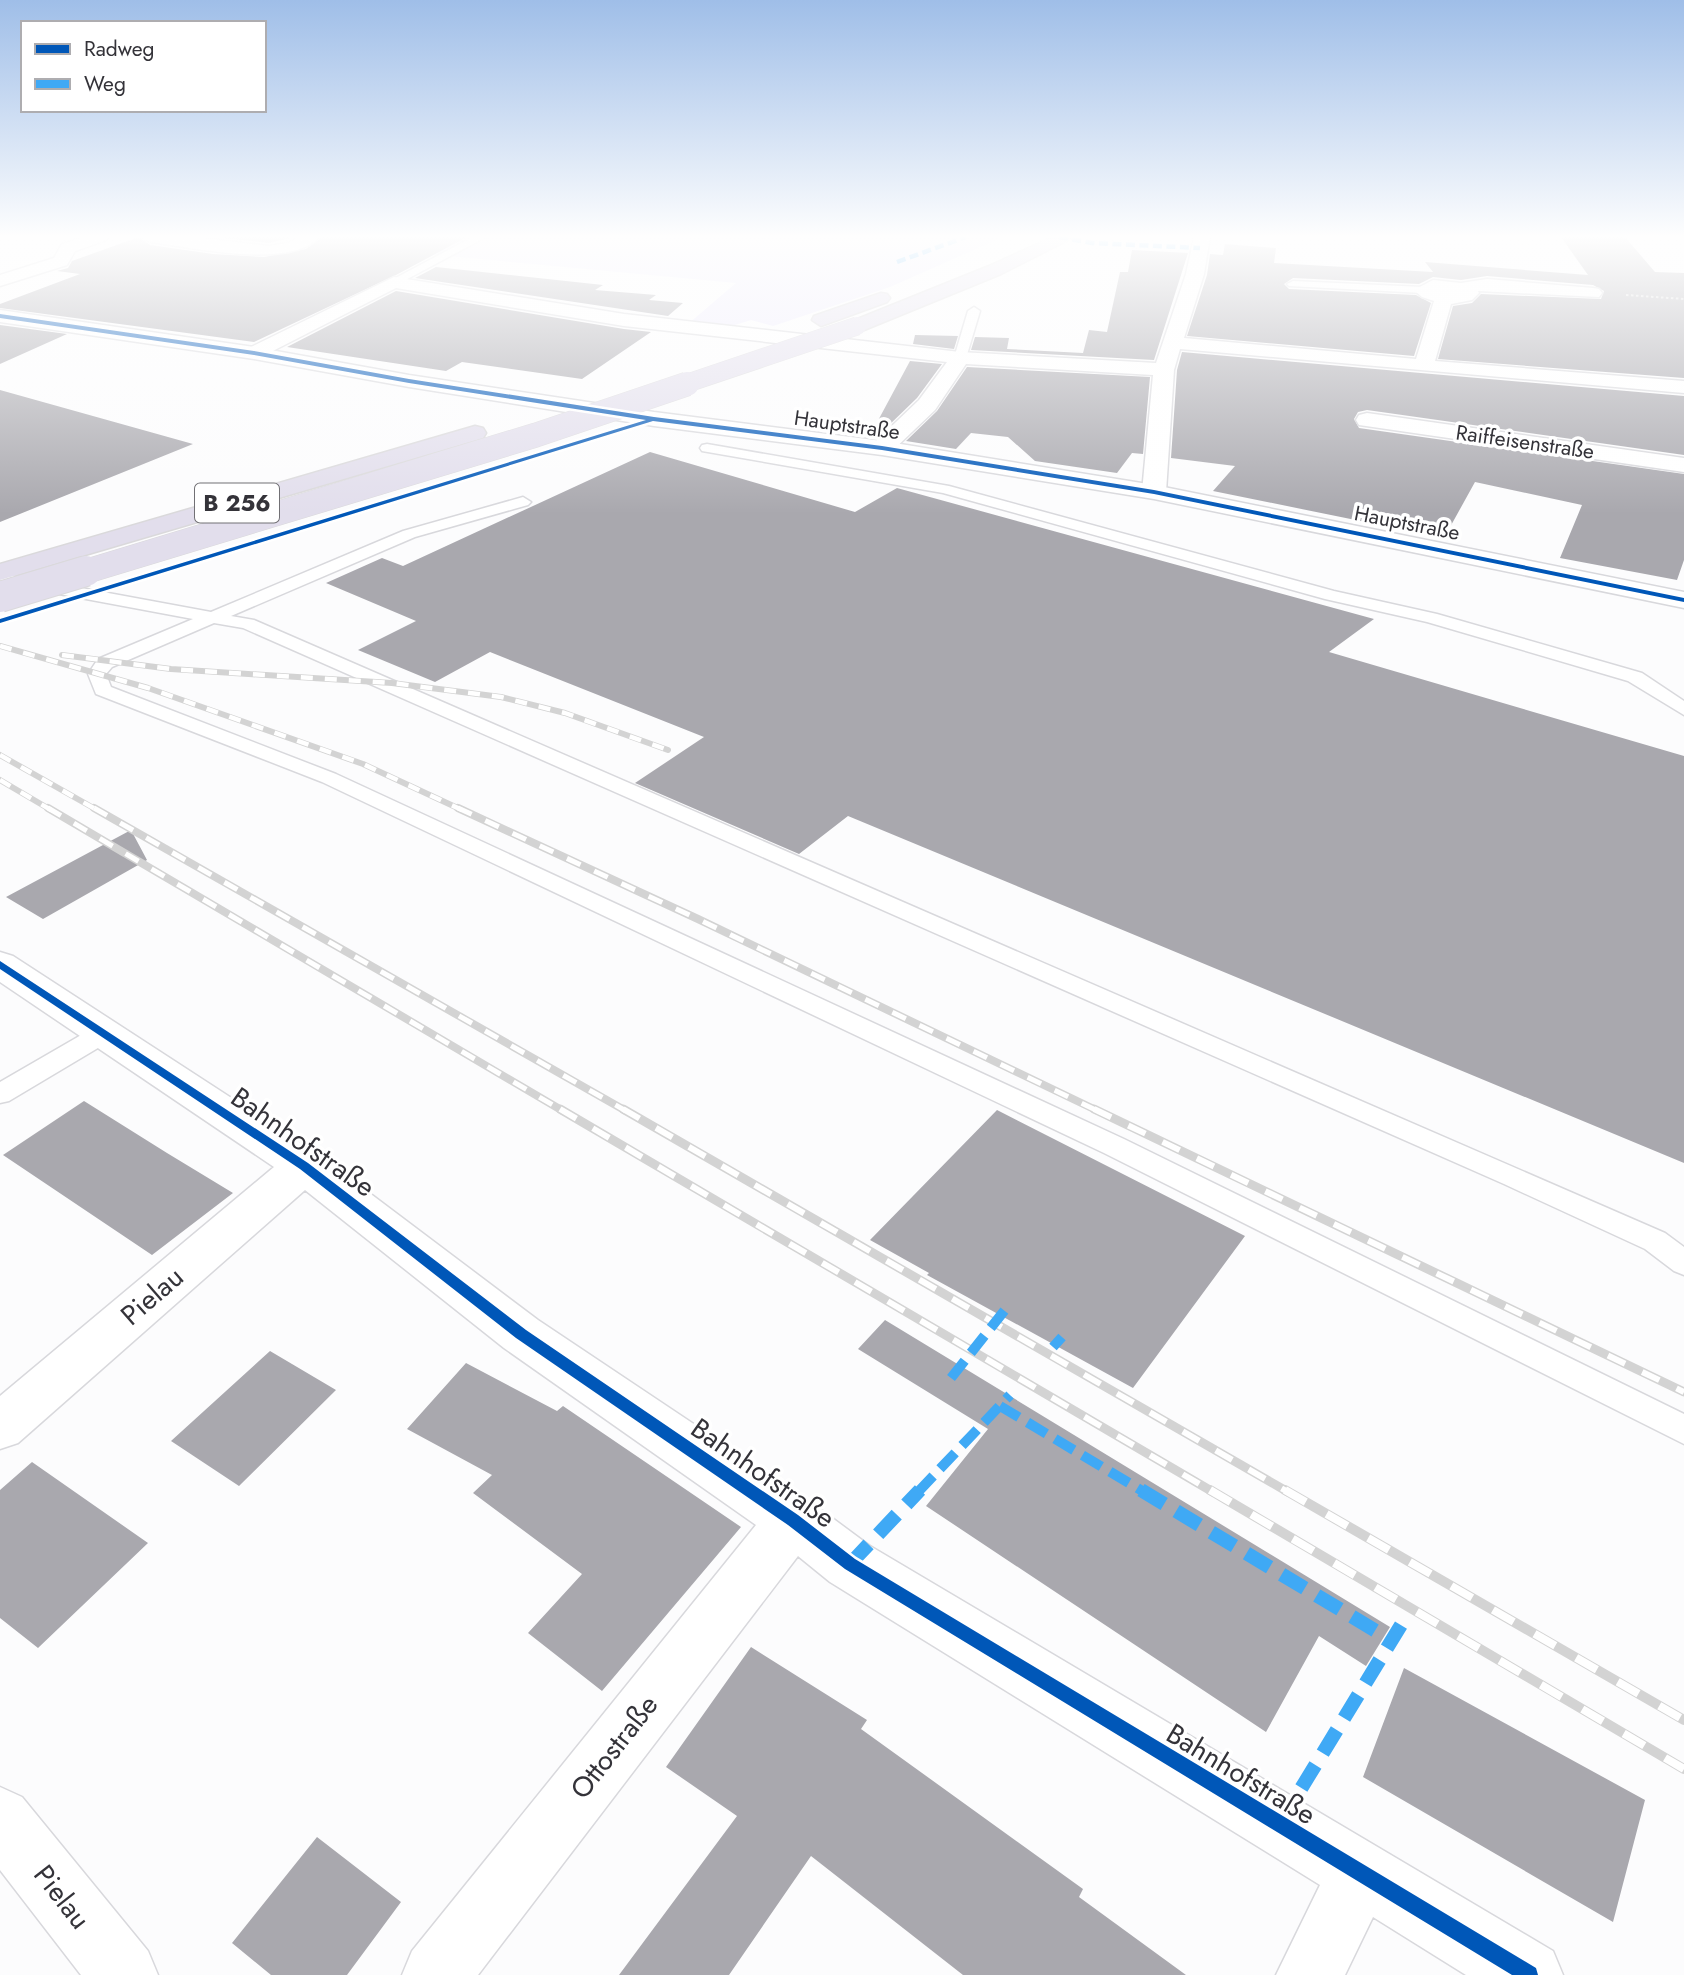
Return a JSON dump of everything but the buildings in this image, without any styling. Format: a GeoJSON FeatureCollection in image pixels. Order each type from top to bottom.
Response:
{"type":"FeatureCollection","features":[{"type":"Feature","properties":{"kind":"highway","name":"B 256"},"geometry":{"type":"LineString","coordinates":[[0,575],[606,393],[794,329]]}},
{"type":"Feature","properties":{"kind":"highway","name":"B 256"},"geometry":{"type":"LineString","coordinates":[[0,597],[536,435],[758,361],[844,329]]}},
{"type":"Feature","properties":{"kind":"street","name":"Hauptstraße"},"geometry":{"type":"LineString","coordinates":[[90,329],[254,353],[409,381],[654,419],[881,448],[1154,492],[1684,600]]}},
{"type":"Feature","properties":{"kind":"street"},"geometry":{"type":"LineString","coordinates":[[254,353],[301,329]]}},
{"type":"Feature","properties":{"kind":"street"},"geometry":{"type":"LineString","coordinates":[[705,329],[960,358],[1164,370]]}},
{"type":"Feature","properties":{"kind":"street"},"geometry":{"type":"LineString","coordinates":[[1154,492],[1164,370],[1178,329]]}},
{"type":"Feature","properties":{"kind":"street"},"geometry":{"type":"LineString","coordinates":[[1424,365],[1435,329]]}},
{"type":"Feature","properties":{"kind":"street"},"geometry":{"type":"LineString","coordinates":[[1174,343],[1684,387]]}},
{"type":"Feature","properties":{"kind":"street"},"geometry":{"type":"LineString","coordinates":[[881,448],[927,405],[960,358]]}},
{"type":"Feature","properties":{"kind":"street","name":"Raiffeisenstraße"},"geometry":{"type":"LineString","coordinates":[[1367,420],[1684,465]]}},
{"type":"Feature","properties":{"kind":"street","name":"Bahnhofstraße"},"geometry":{"type":"LineString","coordinates":[[0,964],[304,1166],[521,1334],[793,1520],[849,1564],[1529,1975]]}},
{"type":"Feature","properties":{"kind":"street","name":"Pielau"},"geometry":{"type":"LineString","coordinates":[[0,1427],[304,1166]]}},
{"type":"Feature","properties":{"kind":"street","name":"Ottostraße"},"geometry":{"type":"LineString","coordinates":[[436,1975],[793,1520]]}},
{"type":"Feature","properties":{"kind":"street","name":"Pielau"},"geometry":{"type":"LineString","coordinates":[[0,1819],[124,1975]]}},
{"type":"Feature","properties":{"kind":"street"},"geometry":{"type":"LineString","coordinates":[[1310,1975],[1360,1874]]}},
{"type":"Feature","properties":{"kind":"lane"},"geometry":{"type":"LineString","coordinates":[[960,358],[969,329]]}},
{"type":"Feature","properties":{"kind":"lane"},"geometry":{"type":"LineString","coordinates":[[707,448],[944,489],[1331,595],[1431,618],[1635,677],[1684,709]]}},
{"type":"Feature","properties":{"kind":"lane"},"geometry":{"type":"LineString","coordinates":[[523,502],[409,534],[105,663],[97,674],[103,690],[329,778],[1114,1146],[1684,1430]]}},
{"type":"Feature","properties":{"kind":"lane"},"geometry":{"type":"LineString","coordinates":[[0,575],[248,624],[1514,1177],[1655,1241],[1684,1263]]}},
{"type":"Feature","properties":{"kind":"lane"},"geometry":{"type":"LineString","coordinates":[[0,1094],[104,1032]]}},
{"type":"Feature","properties":{"kind":"shaded area"},"geometry":{"type":"Polygon","coordinates":[[[682,329],[722,329],[706,334],[682,329]]]}},
{"type":"Feature","properties":{"kind":"railway"},"geometry":{"type":"LineString","coordinates":[[0,646],[148,688],[363,764],[462,810]]}},
{"type":"Feature","properties":{"kind":"railway"},"geometry":{"type":"LineString","coordinates":[[62,655],[171,669],[392,683],[501,697],[565,713],[668,750]]}},
{"type":"Feature","properties":{"kind":"railway"},"geometry":{"type":"LineString","coordinates":[[0,755],[97,810]]}},
{"type":"Feature","properties":{"kind":"railway"},"geometry":{"type":"LineString","coordinates":[[0,780],[51,810]]}},
{"type":"Feature","properties":{"kind":"railway"},"geometry":{"type":"LineString","coordinates":[[48,808],[563,1111]]}},
{"type":"Feature","properties":{"kind":"railway"},"geometry":{"type":"LineString","coordinates":[[94,808],[626,1111]]}},
{"type":"Feature","properties":{"kind":"railway"},"geometry":{"type":"LineString","coordinates":[[458,808],[698,919],[1098,1111]]}},
{"type":"Feature","properties":{"kind":"railway"},"geometry":{"type":"LineString","coordinates":[[560,1109],[1213,1492]]}},
{"type":"Feature","properties":{"kind":"railway"},"geometry":{"type":"LineString","coordinates":[[623,1109],[1288,1492]]}},
{"type":"Feature","properties":{"kind":"railway"},"geometry":{"type":"LineString","coordinates":[[1094,1109],[1684,1392]]}},
{"type":"Feature","properties":{"kind":"railway"},"geometry":{"type":"LineString","coordinates":[[1210,1490],[1684,1769]]}},
{"type":"Feature","properties":{"kind":"railway"},"geometry":{"type":"LineString","coordinates":[[1285,1490],[1684,1720]]}},
{"type":"Feature","properties":{"kind":"marked path"},"geometry":{"type":"LineString","coordinates":[[951,1378],[1008,1306]]}},
{"type":"Feature","properties":{"kind":"marked path"},"geometry":{"type":"LineString","coordinates":[[1053,1347],[1062,1337]]}},
{"type":"Feature","properties":{"kind":"marked path"},"geometry":{"type":"LineString","coordinates":[[850,1564],[1010,1395]]}},
{"type":"Feature","properties":{"kind":"marked path"},"geometry":{"type":"LineString","coordinates":[[1000,1406],[1391,1640]]}},
{"type":"Feature","properties":{"kind":"marked path"},"geometry":{"type":"LineString","coordinates":[[1280,1823],[1401,1625]]}},
{"type":"Feature","properties":{"kind":"cycle path"},"geometry":{"type":"LineString","coordinates":[[90,329],[254,353],[409,381],[654,419],[882,448],[1154,492],[1684,600]]}},
{"type":"Feature","properties":{"kind":"cycle path"},"geometry":{"type":"LineString","coordinates":[[0,621],[651,420]]}},
{"type":"Feature","properties":{"kind":"cycle path"},"geometry":{"type":"LineString","coordinates":[[0,964],[304,1166],[521,1334],[793,1520],[850,1564],[1529,1975]]}}]}
